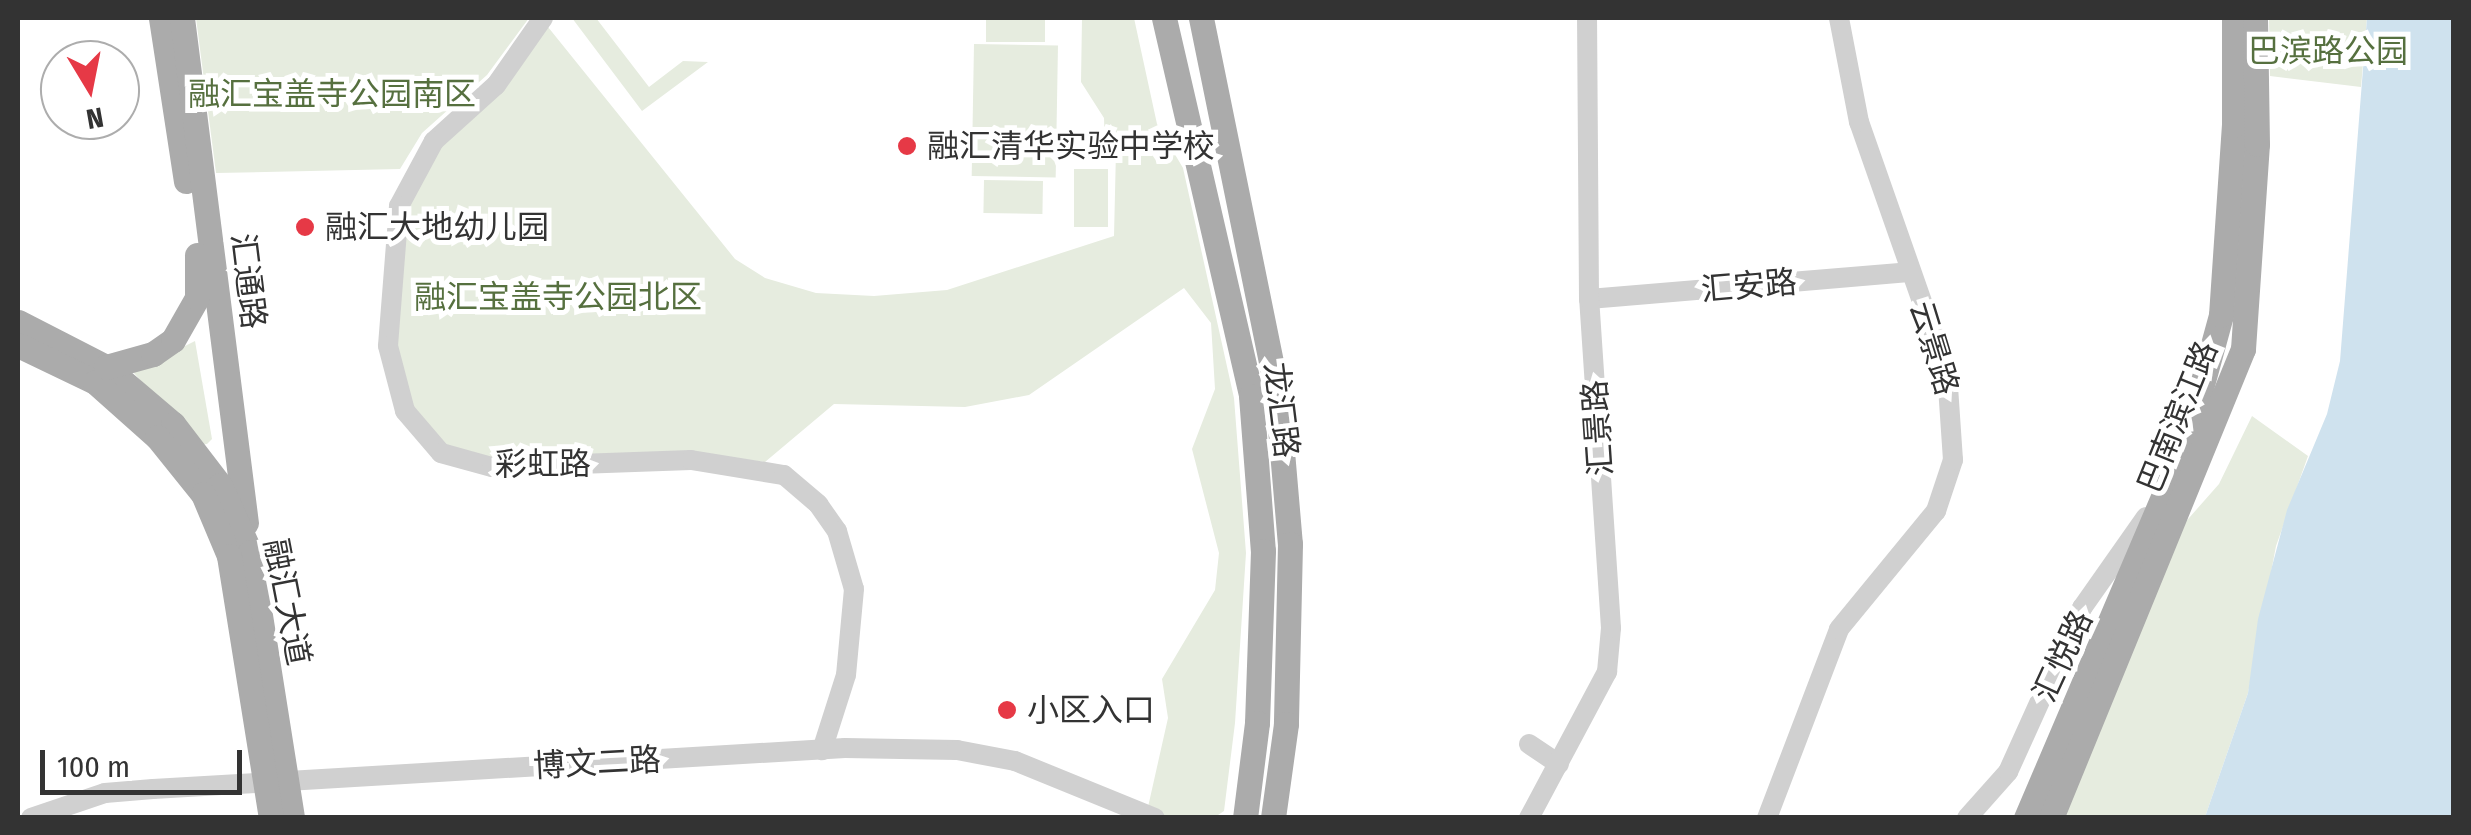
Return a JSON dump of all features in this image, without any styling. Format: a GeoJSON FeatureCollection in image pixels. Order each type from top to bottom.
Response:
{"type":"FeatureCollection","features":[{"type":"Feature","properties":{"kind":"main road","name":"汇通路"},"geometry":{"type":"LineString","coordinates":[[106,366],[153,354],[172,340],[196,298],[200,274],[162,18]]}},
{"type":"Feature","properties":{"kind":"main road","name":"汇通路"},"geometry":{"type":"LineString","coordinates":[[182,18],[250,552]]}},
{"type":"Feature","properties":{"kind":"main road","name":"龙汇路"},"geometry":{"type":"LineString","coordinates":[[1164,18],[1251,396],[1262,551],[1258,723],[1246,818]]}},
{"type":"Feature","properties":{"kind":"main road","name":"龙汇路"},"geometry":{"type":"LineString","coordinates":[[1201,18],[1277,393],[1290,544],[1286,724],[1273,818]]}},
{"type":"Feature","properties":{"kind":"main road","name":"巴南滨江路"},"geometry":{"type":"LineString","coordinates":[[2026,818],[2186,443],[2221,315],[2234,125],[2234,18]]}},
{"type":"Feature","properties":{"kind":"main road","name":"巴南滨江路"},"geometry":{"type":"LineString","coordinates":[[2051,818],[2243,348],[2257,144],[2255,18]]}},
{"type":"Feature","properties":{"kind":"main road","name":"融汇大道"},"geometry":{"type":"LineString","coordinates":[[18,322],[106,366],[172,424],[208,469],[250,552],[275,782],[271,818]]}},
{"type":"Feature","properties":{"kind":"main road","name":"融汇大道"},"geometry":{"type":"LineString","coordinates":[[18,345],[95,382],[157,437],[203,494],[230,556],[275,782],[292,818]]}},
{"type":"Feature","properties":{"kind":"street","name":"彩虹路"},"geometry":{"type":"LineString","coordinates":[[542,18],[496,85],[434,141],[399,206],[388,346],[405,411],[441,452],[492,467],[691,460],[744,464],[796,485],[837,531],[854,589],[846,675],[822,750]]}},
{"type":"Feature","properties":{"kind":"street","name":"汇景路"},"geometry":{"type":"LineString","coordinates":[[1529,818],[1607,672],[1611,628],[1589,299],[1587,18]]}},
{"type":"Feature","properties":{"kind":"street","name":"云景路"},"geometry":{"type":"LineString","coordinates":[[1766,818],[1839,629],[1936,511],[1946,486],[1952,404],[1859,122],[1839,18]]}},
{"type":"Feature","properties":{"kind":"street","name":"汇安路"},"geometry":{"type":"LineString","coordinates":[[1589,299],[1910,272]]}},
{"type":"Feature","properties":{"kind":"street","name":"汇悦路"},"geometry":{"type":"LineString","coordinates":[[1966,818],[2008,772],[2082,608],[2162,495]]}},
{"type":"Feature","properties":{"kind":"street"},"geometry":{"type":"LineString","coordinates":[[1528,744],[1559,764]]}},
{"type":"Feature","properties":{"kind":"street","name":"博文二路"},"geometry":{"type":"LineString","coordinates":[[31,818],[105,794],[822,750],[957,750],[1014,761],[1154,818]]}},
{"type":"Feature","properties":{"kind":"green space","name":"融汇宝盖寺公园南区"},"geometry":{"type":"Polygon","coordinates":[[[196,18],[529,18],[487,75],[422,133],[400,169],[216,173],[196,18]]]}},
{"type":"Feature","properties":{"kind":"green space"},"geometry":{"type":"Polygon","coordinates":[[[572,18],[596,18],[649,87],[683,61],[708,62],[642,111],[572,18]]]}},
{"type":"Feature","properties":{"kind":"green space"},"geometry":{"type":"Polygon","coordinates":[[[986,18],[1045,18],[1045,42],[986,42],[986,18]]]}},
{"type":"Feature","properties":{"kind":"green space","name":"融汇宝盖寺公园北区"},"geometry":{"type":"Polygon","coordinates":[[[1082,18],[1134,18],[1157,124],[1183,168],[1234,398],[1246,553],[1235,723],[1224,811],[1215,817],[1168,817],[1148,807],[1168,718],[1162,679],[1215,590],[1219,553],[1192,449],[1215,389],[1211,323],[1184,288],[1029,395],[965,407],[834,404],[765,462],[691,453],[494,461],[447,447],[411,408],[395,347],[406,211],[438,147],[548,27],[735,259],[765,278],[816,293],[874,296],[947,290],[1114,236],[1116,150],[1105,150],[1104,118],[1081,82],[1082,18]]]}},
{"type":"Feature","properties":{"kind":"green space","name":"巴滨路公园"},"geometry":{"type":"Polygon","coordinates":[[[2269,18],[2367,18],[2361,87],[2270,76],[2269,18]]]}},
{"type":"Feature","properties":{"kind":"green space"},"geometry":{"type":"Polygon","coordinates":[[[974,44],[1058,45],[1056,177],[972,176],[974,44]]]}},
{"type":"Feature","properties":{"kind":"green space"},"geometry":{"type":"Polygon","coordinates":[[[1074,169],[1108,169],[1108,227],[1074,227],[1074,169]]]}},
{"type":"Feature","properties":{"kind":"green space"},"geometry":{"type":"Polygon","coordinates":[[[984,180],[1043,181],[1042,214],[983,213],[984,180]]]}},
{"type":"Feature","properties":{"kind":"green space"},"geometry":{"type":"Polygon","coordinates":[[[195,341],[212,439],[199,445],[133,372],[195,341]]]}},
{"type":"Feature","properties":{"kind":"green space"},"geometry":{"type":"Polygon","coordinates":[[[2252,416],[2308,456],[2276,546],[2248,693],[2205,817],[2050,818],[2174,535],[2219,484],[2252,416]]]}},
{"type":"Feature","properties":{"kind":"water"},"geometry":{"type":"Polygon","coordinates":[[[2367,18],[2453,18],[2453,817],[2205,817],[2248,693],[2258,619],[2287,510],[2327,414],[2340,361],[2367,18]]]}},
{"type":"Feature","properties":{"kind":"place","name":"融汇清华实验中学校"},"geometry":{"type":"Point","coordinates":[907,146]}},
{"type":"Feature","properties":{"kind":"place","name":"融汇大地幼儿园"},"geometry":{"type":"Point","coordinates":[305,227]}},
{"type":"Feature","properties":{"kind":"place","name":"小区入口"},"geometry":{"type":"Point","coordinates":[1007,710]}}]}
